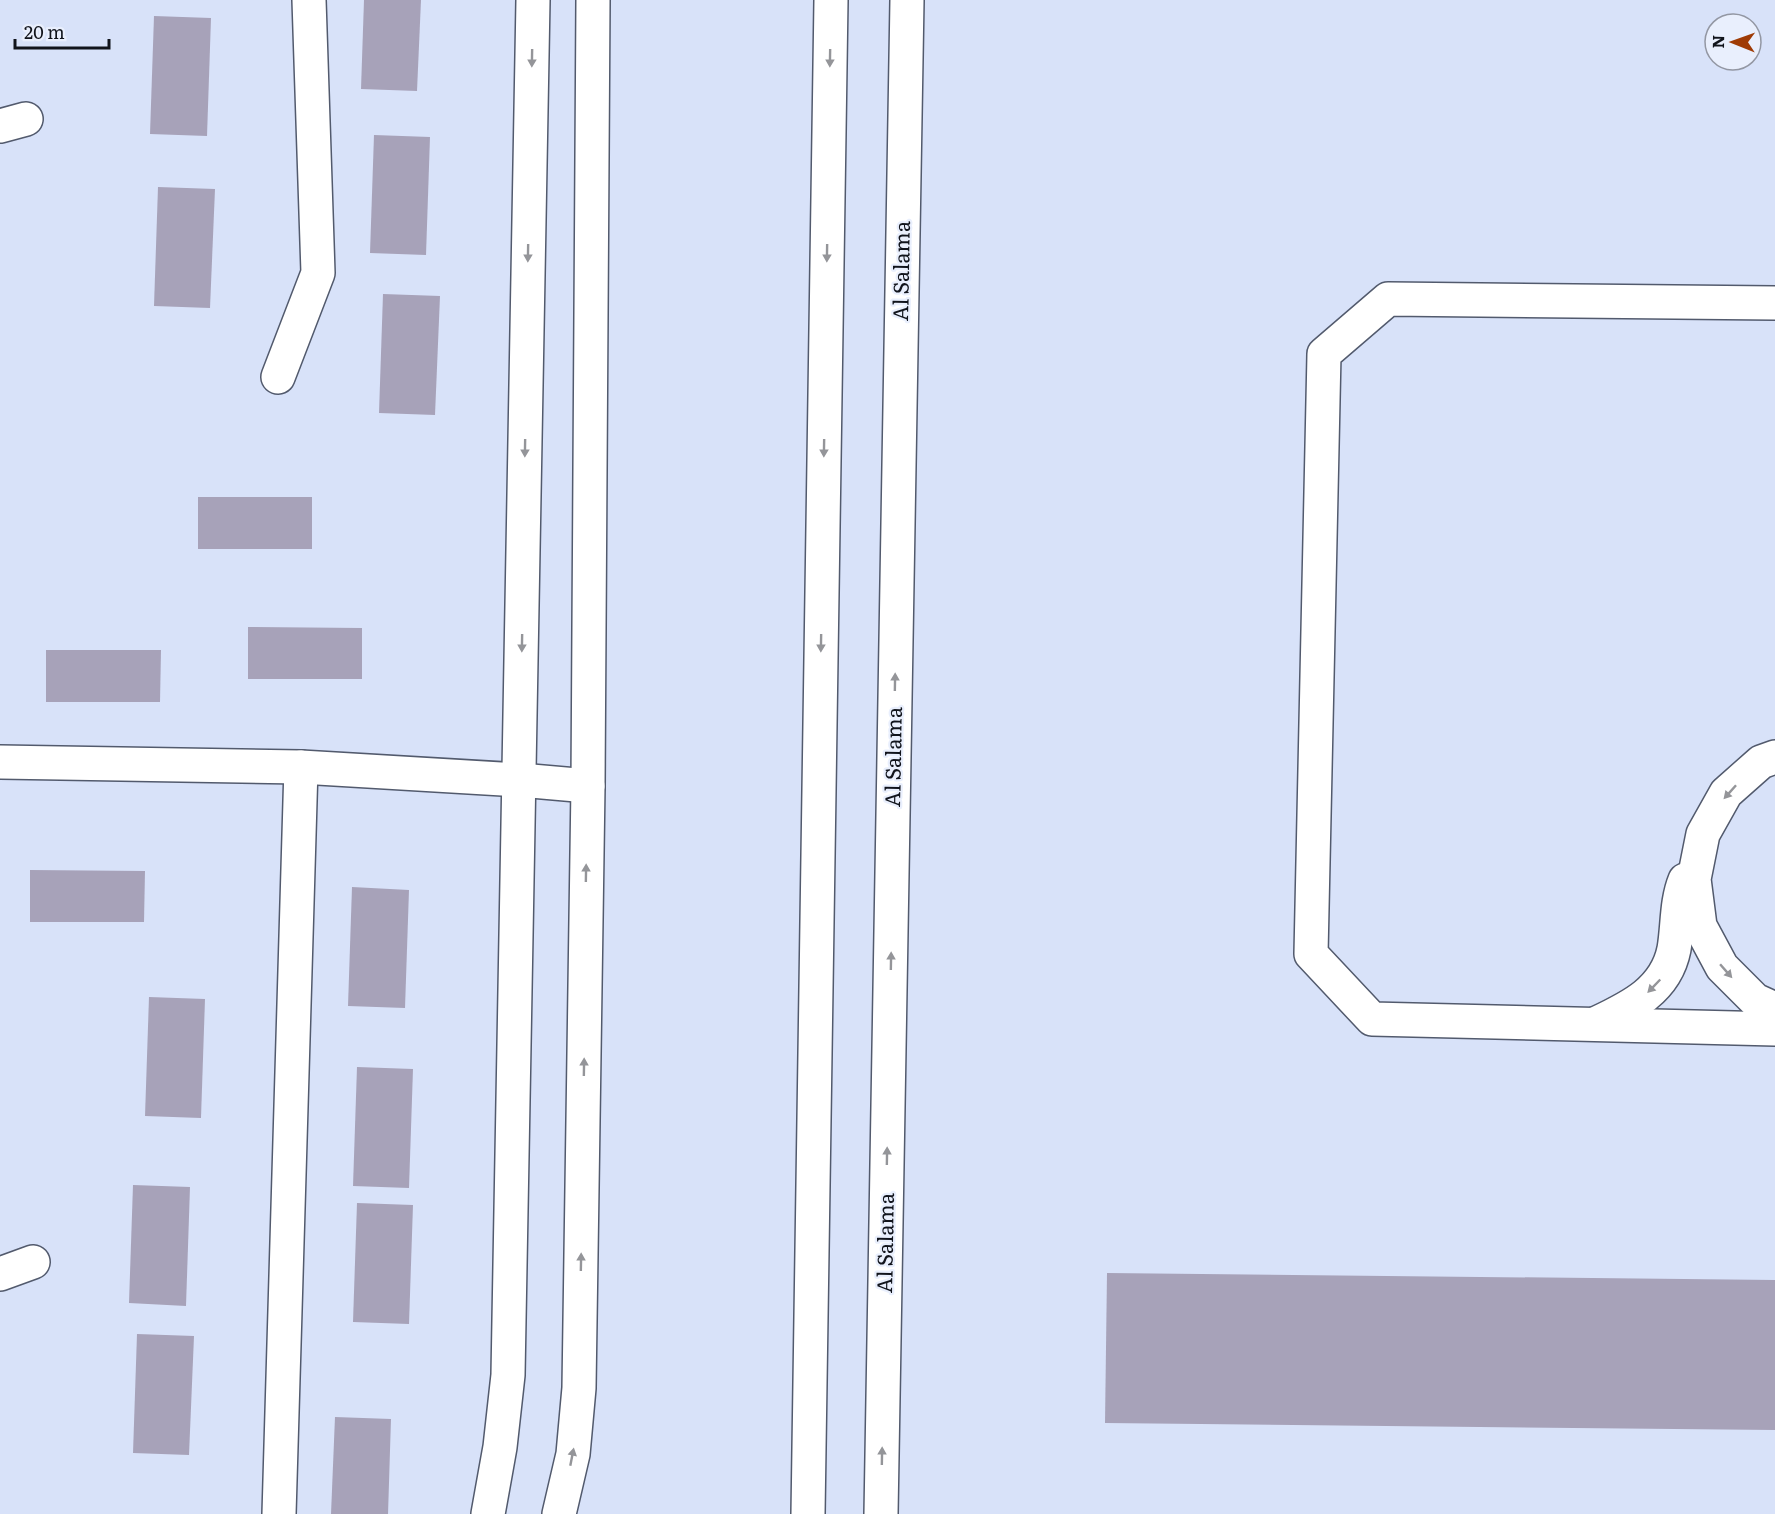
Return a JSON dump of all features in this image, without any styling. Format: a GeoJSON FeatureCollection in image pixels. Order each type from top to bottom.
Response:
{"type":"FeatureCollection","features":[{"type":"Feature","properties":{"kind":"street"},"geometry":{"type":"LineString","coordinates":[[278,377],[318,273],[309,0]]}},
{"type":"Feature","properties":{"kind":"street"},"geometry":{"type":"LineString","coordinates":[[488,1514],[500,1447],[508,1375],[533,0]]}},
{"type":"Feature","properties":{"kind":"street"},"geometry":{"type":"LineString","coordinates":[[559,1514],[573,1454],[579,1388],[588,786],[593,0]]}},
{"type":"Feature","properties":{"kind":"street"},"geometry":{"type":"LineString","coordinates":[[808,1514],[831,0]]}},
{"type":"Feature","properties":{"kind":"street","name":"Al Salama"},"geometry":{"type":"LineString","coordinates":[[881,1514],[907,0]]}},
{"type":"Feature","properties":{"kind":"street"},"geometry":{"type":"LineString","coordinates":[[1775,303],[1388,299],[1324,354],[1311,954],[1372,1019],[1775,1029]]}},
{"type":"Feature","properties":{"kind":"street"},"geometry":{"type":"LineString","coordinates":[[1594,1024],[1630,1007],[1659,984],[1674,951],[1680,892],[1703,834],[1726,793],[1761,762],[1775,757]]}},
{"type":"Feature","properties":{"kind":"street"},"geometry":{"type":"LineString","coordinates":[[0,762],[301,767],[588,786]]}},
{"type":"Feature","properties":{"kind":"street"},"geometry":{"type":"LineString","coordinates":[[279,1514],[301,767]]}},
{"type":"Feature","properties":{"kind":"street"},"geometry":{"type":"LineString","coordinates":[[1703,834],[1694,879],[1700,926],[1722,967],[1755,1000],[1775,1009]]}},
{"type":"Feature","properties":{"kind":"street"},"geometry":{"type":"LineString","coordinates":[[0,1274],[33,1262]]}},
{"type":"Feature","properties":{"kind":"building"},"geometry":{"type":"Polygon","coordinates":[[[364,0],[421,0],[417,91],[361,89],[364,0]]]}},
{"type":"Feature","properties":{"kind":"building"},"geometry":{"type":"Polygon","coordinates":[[[154,16],[211,18],[207,136],[150,134],[154,16]]]}},
{"type":"Feature","properties":{"kind":"building"},"geometry":{"type":"Polygon","coordinates":[[[374,135],[430,137],[426,255],[370,253],[374,135]]]}},
{"type":"Feature","properties":{"kind":"building"},"geometry":{"type":"Polygon","coordinates":[[[158,187],[215,189],[210,308],[154,306],[158,187]]]}},
{"type":"Feature","properties":{"kind":"building"},"geometry":{"type":"Polygon","coordinates":[[[383,294],[440,296],[435,415],[379,413],[383,294]]]}},
{"type":"Feature","properties":{"kind":"building"},"geometry":{"type":"Polygon","coordinates":[[[198,497],[312,497],[312,549],[198,549],[198,497]]]}},
{"type":"Feature","properties":{"kind":"building"},"geometry":{"type":"Polygon","coordinates":[[[248,627],[362,628],[362,679],[248,679],[248,627]]]}},
{"type":"Feature","properties":{"kind":"building"},"geometry":{"type":"Polygon","coordinates":[[[46,650],[161,650],[160,702],[46,702],[46,650]]]}},
{"type":"Feature","properties":{"kind":"building"},"geometry":{"type":"Polygon","coordinates":[[[30,870],[145,871],[144,922],[30,922],[30,870]]]}},
{"type":"Feature","properties":{"kind":"building"},"geometry":{"type":"Polygon","coordinates":[[[352,887],[409,890],[405,1008],[348,1006],[352,887]]]}},
{"type":"Feature","properties":{"kind":"building"},"geometry":{"type":"Polygon","coordinates":[[[149,997],[205,999],[201,1118],[145,1116],[149,997]]]}},
{"type":"Feature","properties":{"kind":"building"},"geometry":{"type":"Polygon","coordinates":[[[357,1067],[413,1069],[409,1188],[353,1186],[357,1067]]]}},
{"type":"Feature","properties":{"kind":"building"},"geometry":{"type":"Polygon","coordinates":[[[133,1185],[190,1187],[186,1306],[129,1303],[133,1185]]]}},
{"type":"Feature","properties":{"kind":"building"},"geometry":{"type":"Polygon","coordinates":[[[357,1203],[413,1205],[409,1324],[353,1322],[357,1203]]]}},
{"type":"Feature","properties":{"kind":"building"},"geometry":{"type":"Polygon","coordinates":[[[1107,1273],[1775,1280],[1775,1430],[1105,1423],[1107,1273]]]}},
{"type":"Feature","properties":{"kind":"building"},"geometry":{"type":"Polygon","coordinates":[[[137,1334],[194,1336],[189,1455],[133,1453],[137,1334]]]}},
{"type":"Feature","properties":{"kind":"building"},"geometry":{"type":"Polygon","coordinates":[[[335,1417],[391,1419],[388,1514],[331,1514],[335,1417]]]}}]}
